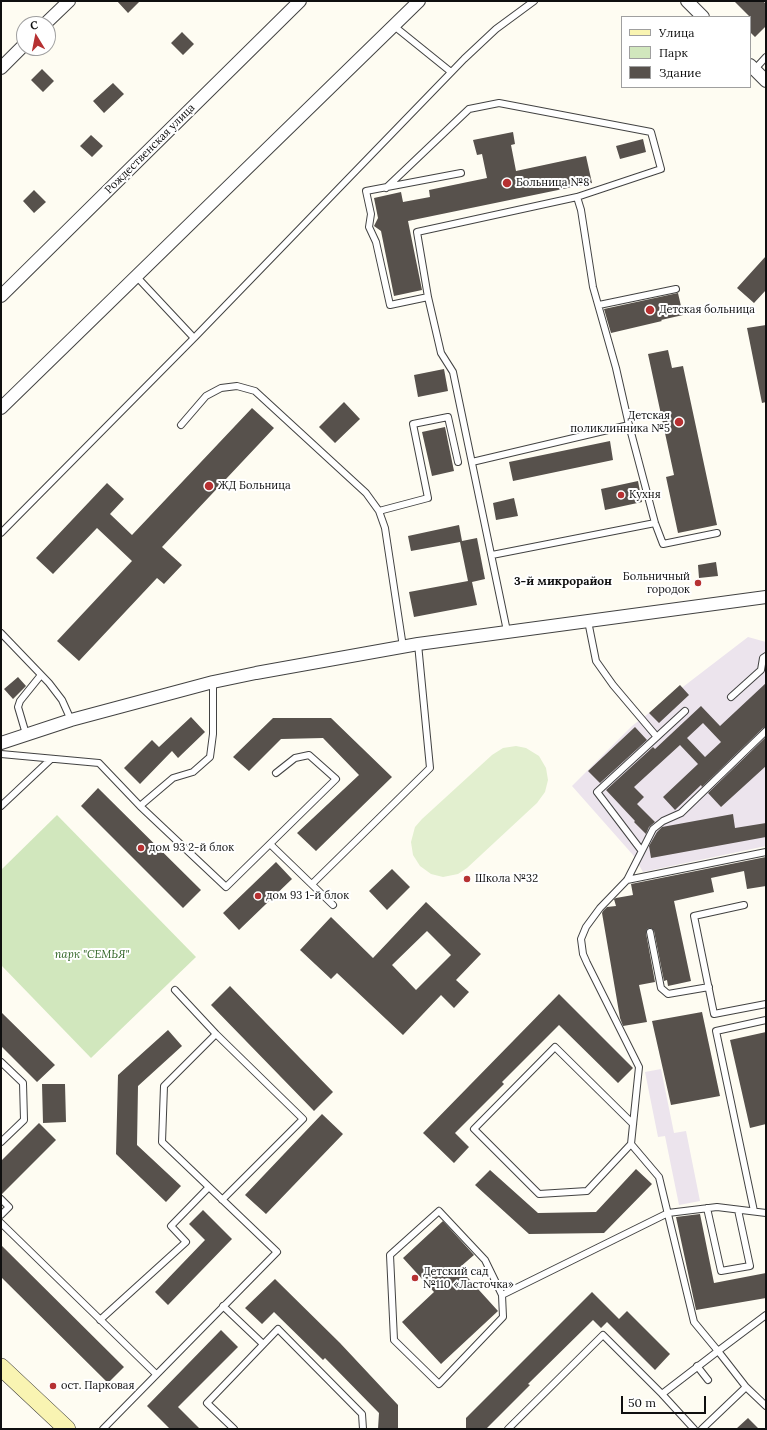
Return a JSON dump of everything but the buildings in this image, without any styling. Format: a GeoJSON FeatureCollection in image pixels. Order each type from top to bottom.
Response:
{"type":"FeatureCollection","features":[{"type":"Feature","properties":{"kind":"main road"},"geometry":{"type":"LineString","coordinates":[[1,1367],[68,1429]]}},
{"type":"Feature","properties":{"kind":"street"},"geometry":{"type":"LineString","coordinates":[[53,16],[69,1]]}},
{"type":"Feature","properties":{"kind":"street","name":"Рождественская улица"},"geometry":{"type":"LineString","coordinates":[[1,296],[300,1]]}},
{"type":"Feature","properties":{"kind":"street"},"geometry":{"type":"LineString","coordinates":[[1,408],[420,1]]}},
{"type":"Feature","properties":{"kind":"street"},"geometry":{"type":"LineString","coordinates":[[687,1],[702,16]]}},
{"type":"Feature","properties":{"kind":"street"},"geometry":{"type":"LineString","coordinates":[[1,68],[16,53]]}},
{"type":"Feature","properties":{"kind":"street"},"geometry":{"type":"LineString","coordinates":[[752,67],[766,81]]}},
{"type":"Feature","properties":{"kind":"street"},"geometry":{"type":"LineString","coordinates":[[1,743],[71,720],[213,682],[256,673],[418,644],[766,597]]}},
{"type":"Feature","properties":{"kind":"lane"},"geometry":{"type":"LineString","coordinates":[[1,533],[194,338],[451,72],[496,30],[534,1]]}},
{"type":"Feature","properties":{"kind":"lane"},"geometry":{"type":"LineString","coordinates":[[394,26],[451,72]]}},
{"type":"Feature","properties":{"kind":"lane"},"geometry":{"type":"LineString","coordinates":[[752,67],[766,57]]}},
{"type":"Feature","properties":{"kind":"lane"},"geometry":{"type":"LineString","coordinates":[[386,188],[469,109],[500,103],[651,132],[662,169],[577,197],[417,232],[428,297],[441,353],[453,372],[507,631]]}},
{"type":"Feature","properties":{"kind":"lane"},"geometry":{"type":"LineString","coordinates":[[428,297],[390,305],[376,242],[369,227],[371,214],[366,192],[461,173]]}},
{"type":"Feature","properties":{"kind":"lane"},"geometry":{"type":"LineString","coordinates":[[577,197],[581,210],[593,287],[599,305],[655,523],[663,544],[717,533]]}},
{"type":"Feature","properties":{"kind":"lane"},"geometry":{"type":"LineString","coordinates":[[136,276],[194,338]]}},
{"type":"Feature","properties":{"kind":"lane"},"geometry":{"type":"LineString","coordinates":[[599,305],[676,289]]}},
{"type":"Feature","properties":{"kind":"lane"},"geometry":{"type":"LineString","coordinates":[[181,425],[206,396],[221,388],[237,386],[255,391],[366,493],[379,511],[385,528],[403,647]]}},
{"type":"Feature","properties":{"kind":"lane"},"geometry":{"type":"LineString","coordinates":[[379,511],[428,498],[412,424],[448,417],[458,462]]}},
{"type":"Feature","properties":{"kind":"lane"},"geometry":{"type":"LineString","coordinates":[[472,462],[629,425]]}},
{"type":"Feature","properties":{"kind":"lane"},"geometry":{"type":"LineString","coordinates":[[492,555],[655,523]]}},
{"type":"Feature","properties":{"kind":"lane"},"geometry":{"type":"LineString","coordinates":[[588,621],[596,661],[613,685],[657,737]]}},
{"type":"Feature","properties":{"kind":"lane"},"geometry":{"type":"LineString","coordinates":[[1,633],[41,675],[62,700],[71,720]]}},
{"type":"Feature","properties":{"kind":"lane"},"geometry":{"type":"LineString","coordinates":[[312,884],[430,768],[418,644]]}},
{"type":"Feature","properties":{"kind":"lane"},"geometry":{"type":"LineString","coordinates":[[731,697],[761,670],[763,658],[766,656]]}},
{"type":"Feature","properties":{"kind":"lane"},"geometry":{"type":"LineString","coordinates":[[26,734],[18,707],[20,701],[41,675]]}},
{"type":"Feature","properties":{"kind":"lane"},"geometry":{"type":"LineString","coordinates":[[140,806],[174,778],[193,772],[210,757],[213,734],[213,682]]}},
{"type":"Feature","properties":{"kind":"lane"},"geometry":{"type":"LineString","coordinates":[[641,850],[597,792],[686,711]]}},
{"type":"Feature","properties":{"kind":"lane"},"geometry":{"type":"LineString","coordinates":[[633,1124],[555,1047],[474,1129],[539,1194],[588,1191],[631,1144],[639,1067],[587,963],[583,954],[581,940],[586,927],[600,908],[626,880],[653,829],[663,821],[681,813],[766,731]]}},
{"type":"Feature","properties":{"kind":"lane"},"geometry":{"type":"LineString","coordinates":[[1,754],[51,760],[99,763],[140,806],[226,887],[336,779],[309,755],[295,758],[276,773]]}},
{"type":"Feature","properties":{"kind":"lane"},"geometry":{"type":"LineString","coordinates":[[1,806],[51,760]]}},
{"type":"Feature","properties":{"kind":"lane"},"geometry":{"type":"LineString","coordinates":[[270,844],[333,905]]}},
{"type":"Feature","properties":{"kind":"lane"},"geometry":{"type":"LineString","coordinates":[[626,880],[766,852]]}},
{"type":"Feature","properties":{"kind":"lane"},"geometry":{"type":"LineString","coordinates":[[744,905],[694,916],[714,1014],[766,1004]]}},
{"type":"Feature","properties":{"kind":"lane"},"geometry":{"type":"LineString","coordinates":[[650,932],[661,988],[668,994],[709,987]]}},
{"type":"Feature","properties":{"kind":"lane"},"geometry":{"type":"LineString","coordinates":[[175,990],[216,1034],[303,1119],[222,1200]]}},
{"type":"Feature","properties":{"kind":"lane"},"geometry":{"type":"LineString","coordinates":[[754,1212],[716,1031],[766,1020]]}},
{"type":"Feature","properties":{"kind":"lane"},"geometry":{"type":"LineString","coordinates":[[103,1429],[277,1252],[162,1142],[164,1086],[216,1034]]}},
{"type":"Feature","properties":{"kind":"lane"},"geometry":{"type":"LineString","coordinates":[[1,1062],[23,1083],[24,1120],[1,1142]]}},
{"type":"Feature","properties":{"kind":"lane"},"geometry":{"type":"LineString","coordinates":[[631,1144],[659,1177],[694,1322],[746,1387],[766,1406]]}},
{"type":"Feature","properties":{"kind":"lane"},"geometry":{"type":"LineString","coordinates":[[100,1320],[186,1242],[171,1226],[209,1187]]}},
{"type":"Feature","properties":{"kind":"lane"},"geometry":{"type":"LineString","coordinates":[[1,1199],[9,1207],[1,1215]]}},
{"type":"Feature","properties":{"kind":"lane"},"geometry":{"type":"LineString","coordinates":[[502,1295],[668,1213],[717,1207],[766,1213]]}},
{"type":"Feature","properties":{"kind":"lane"},"geometry":{"type":"LineString","coordinates":[[707,1208],[721,1271],[750,1266],[738,1210]]}},
{"type":"Feature","properties":{"kind":"lane"},"geometry":{"type":"LineString","coordinates":[[438,1211],[485,1260],[502,1295],[503,1317],[439,1384],[394,1340],[390,1255],[438,1211]]}},
{"type":"Feature","properties":{"kind":"lane"},"geometry":{"type":"LineString","coordinates":[[1,1223],[156,1374]]}},
{"type":"Feature","properties":{"kind":"lane"},"geometry":{"type":"LineString","coordinates":[[224,1306],[263,1344]]}},
{"type":"Feature","properties":{"kind":"lane"},"geometry":{"type":"LineString","coordinates":[[662,1394],[766,1315]]}},
{"type":"Feature","properties":{"kind":"lane"},"geometry":{"type":"LineString","coordinates":[[234,1429],[206,1403],[278,1329],[362,1414],[363,1429]]}},
{"type":"Feature","properties":{"kind":"lane"},"geometry":{"type":"LineString","coordinates":[[508,1429],[603,1335],[662,1394],[694,1429]]}},
{"type":"Feature","properties":{"kind":"lane"},"geometry":{"type":"LineString","coordinates":[[697,1366],[708,1380]]}},
{"type":"Feature","properties":{"kind":"lane"},"geometry":{"type":"LineString","coordinates":[[702,1429],[746,1387]]}},
{"type":"Feature","properties":{"kind":"shaded area"},"geometry":{"type":"Polygon","coordinates":[[[748,637],[766,642],[766,846],[643,872],[633,855],[572,786],[632,726],[748,637]]]}},
{"type":"Feature","properties":{"kind":"shaded area"},"geometry":{"type":"Polygon","coordinates":[[[661,1069],[674,1133],[686,1131],[700,1201],[679,1205],[665,1136],[658,1137],[645,1072],[661,1069]]]}},
{"type":"Feature","properties":{"kind":"green space"},"geometry":{"type":"Polygon","coordinates":[[[516,746],[526,748],[539,756],[546,768],[548,780],[545,792],[537,803],[467,868],[458,874],[443,877],[431,874],[420,866],[413,855],[411,842],[415,827],[492,755],[503,748],[516,746]]]}},
{"type":"Feature","properties":{"kind":"green space","name":"парк \"СЕМЬЯ\""},"geometry":{"type":"Polygon","coordinates":[[[57,815],[196,957],[91,1058],[1,965],[1,870],[57,815]]]}},
{"type":"Feature","properties":{"kind":"place","name":"Больница №8"},"geometry":{"type":"Point","coordinates":[507,183]}},
{"type":"Feature","properties":{"kind":"place","name":"Детская больница"},"geometry":{"type":"Point","coordinates":[650,310]}},
{"type":"Feature","properties":{"kind":"place","name":"Детская поликлинника №5"},"geometry":{"type":"Point","coordinates":[679,422]}},
{"type":"Feature","properties":{"kind":"place","name":"ЖД Больница"},"geometry":{"type":"Point","coordinates":[209,486]}},
{"type":"Feature","properties":{"kind":"place","name":"Кухня"},"geometry":{"type":"Point","coordinates":[621,495]}},
{"type":"Feature","properties":{"kind":"place","name":"Больничный городок"},"geometry":{"type":"Point","coordinates":[698,583]}},
{"type":"Feature","properties":{"kind":"place","name":"дом 93 2-й блок"},"geometry":{"type":"Point","coordinates":[141,848]}},
{"type":"Feature","properties":{"kind":"place","name":"Школа №32"},"geometry":{"type":"Point","coordinates":[467,879]}},
{"type":"Feature","properties":{"kind":"place","name":"дом 93 1-й блок"},"geometry":{"type":"Point","coordinates":[258,896]}},
{"type":"Feature","properties":{"kind":"place","name":"Детский сад №110 «Ласточка»"},"geometry":{"type":"Point","coordinates":[415,1278]}},
{"type":"Feature","properties":{"kind":"place","name":"ост. Парковая"},"geometry":{"type":"Point","coordinates":[53,1386]}},
{"type":"Feature","properties":{"kind":"district","name":"3-й микрорайон"},"geometry":{"type":"Point","coordinates":[563,582]}}]}
